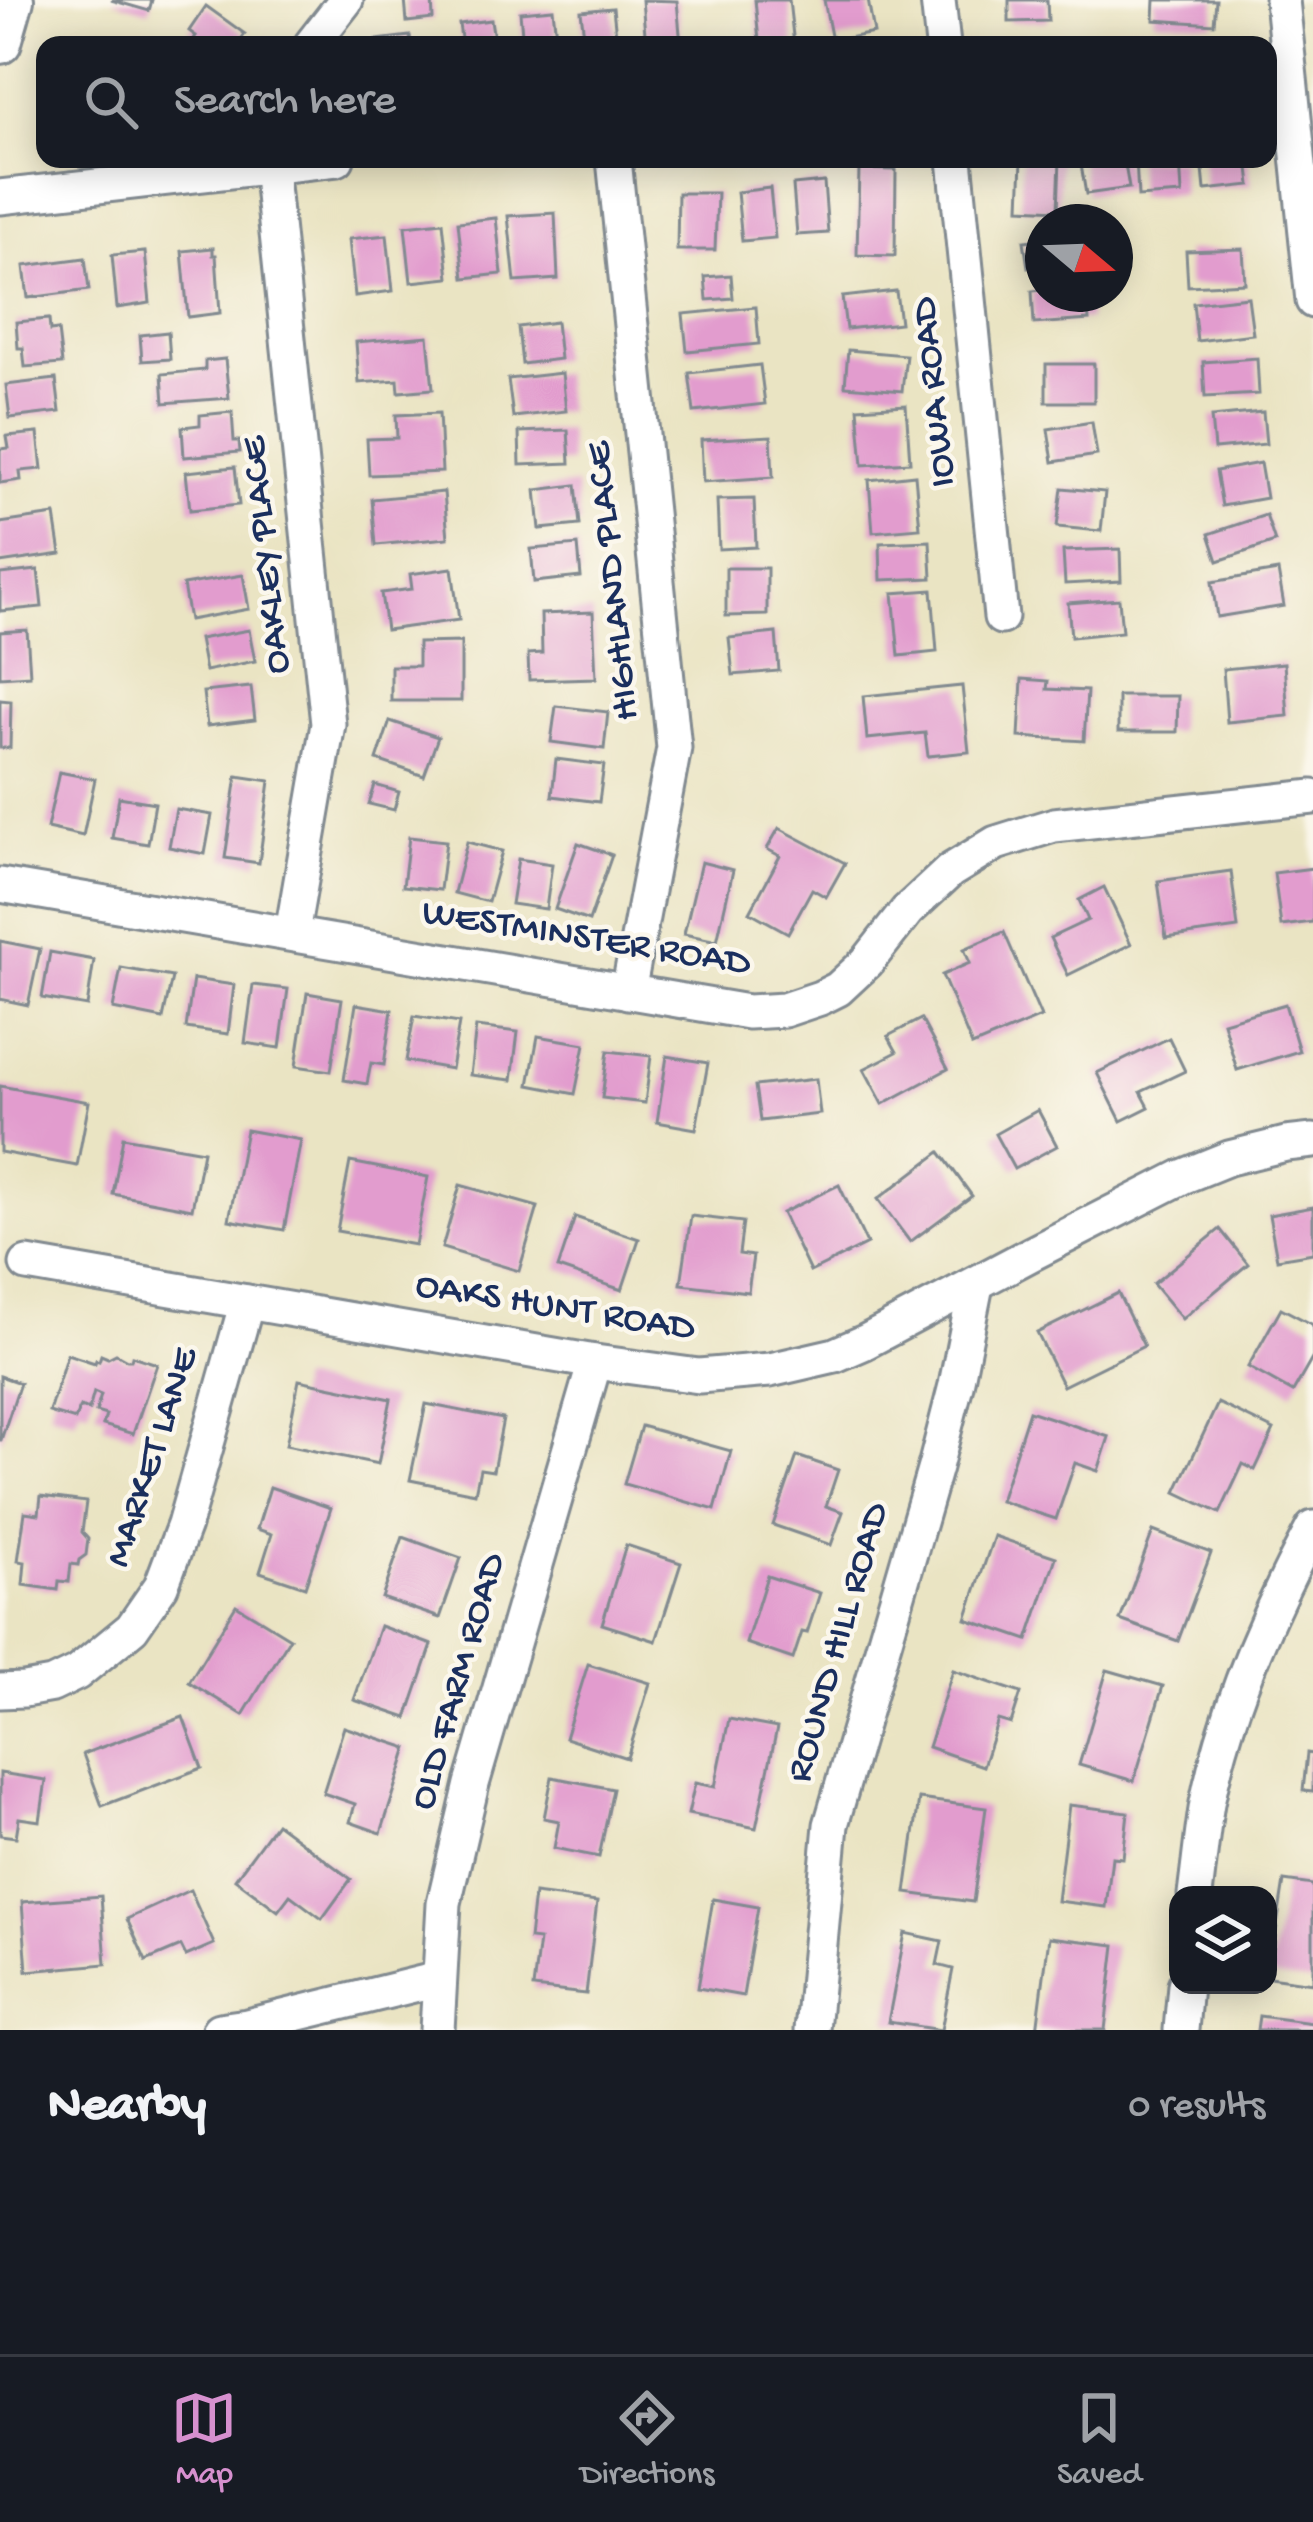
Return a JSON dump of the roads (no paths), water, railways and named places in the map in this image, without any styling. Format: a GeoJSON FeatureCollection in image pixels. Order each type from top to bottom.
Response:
{"type":"FeatureCollection","features":[{"type":"Feature","properties":{"kind":"street"},"geometry":{"type":"LineString","coordinates":[[0,42],[12,0]]}},
{"type":"Feature","properties":{"kind":"street"},"geometry":{"type":"LineString","coordinates":[[318,36],[346,0]]}},
{"type":"Feature","properties":{"kind":"street"},"geometry":{"type":"LineString","coordinates":[[938,0],[942,36]]}},
{"type":"Feature","properties":{"kind":"street"},"geometry":{"type":"LineString","coordinates":[[1282,0],[1313,301]]}},
{"type":"Feature","properties":{"kind":"street"},"geometry":{"type":"LineString","coordinates":[[0,197],[204,168]]}},
{"type":"Feature","properties":{"kind":"street","name":"OAKLEY PLACE"},"geometry":{"type":"LineString","coordinates":[[270,168],[328,724],[292,933]]}},
{"type":"Feature","properties":{"kind":"street","name":"HIGHLAND PLACE"},"geometry":{"type":"LineString","coordinates":[[615,168],[674,748],[628,992]]}},
{"type":"Feature","properties":{"kind":"street","name":"IOWA ROAD"},"geometry":{"type":"LineString","coordinates":[[956,168],[1001,617]]}},
{"type":"Feature","properties":{"kind":"street","name":"WESTMINSTER ROAD"},"geometry":{"type":"LineString","coordinates":[[0,885],[765,1012],[802,1005],[838,988],[950,871],[996,843],[1054,825],[1313,797]]}},
{"type":"Feature","properties":{"kind":"street","name":"OAKS HUNT ROAD"},"geometry":{"type":"LineString","coordinates":[[27,1264],[595,1362],[699,1376],[770,1370],[835,1355],[865,1342],[1229,1158],[1313,1141]]}},
{"type":"Feature","properties":{"kind":"street","name":"ROUND HILL ROAD"},"geometry":{"type":"LineString","coordinates":[[812,2030],[831,1825],[935,1468],[976,1285]]}},
{"type":"Feature","properties":{"kind":"street","name":"MARKET LANE"},"geometry":{"type":"LineString","coordinates":[[0,1691],[52,1684],[77,1673],[132,1628],[161,1586],[184,1525],[247,1302]]}},
{"type":"Feature","properties":{"kind":"street","name":"OLD FARM ROAD"},"geometry":{"type":"LineString","coordinates":[[437,2030],[444,1903],[472,1784],[595,1362]]}},
{"type":"Feature","properties":{"kind":"street"},"geometry":{"type":"LineString","coordinates":[[1196,1886],[1208,1802],[1232,1713],[1275,1600],[1313,1528]]}},
{"type":"Feature","properties":{"kind":"street"},"geometry":{"type":"LineString","coordinates":[[219,2030],[438,1979]]}},
{"type":"Feature","properties":{"kind":"street"},"geometry":{"type":"LineString","coordinates":[[1181,2030],[1184,1994]]}}]}
